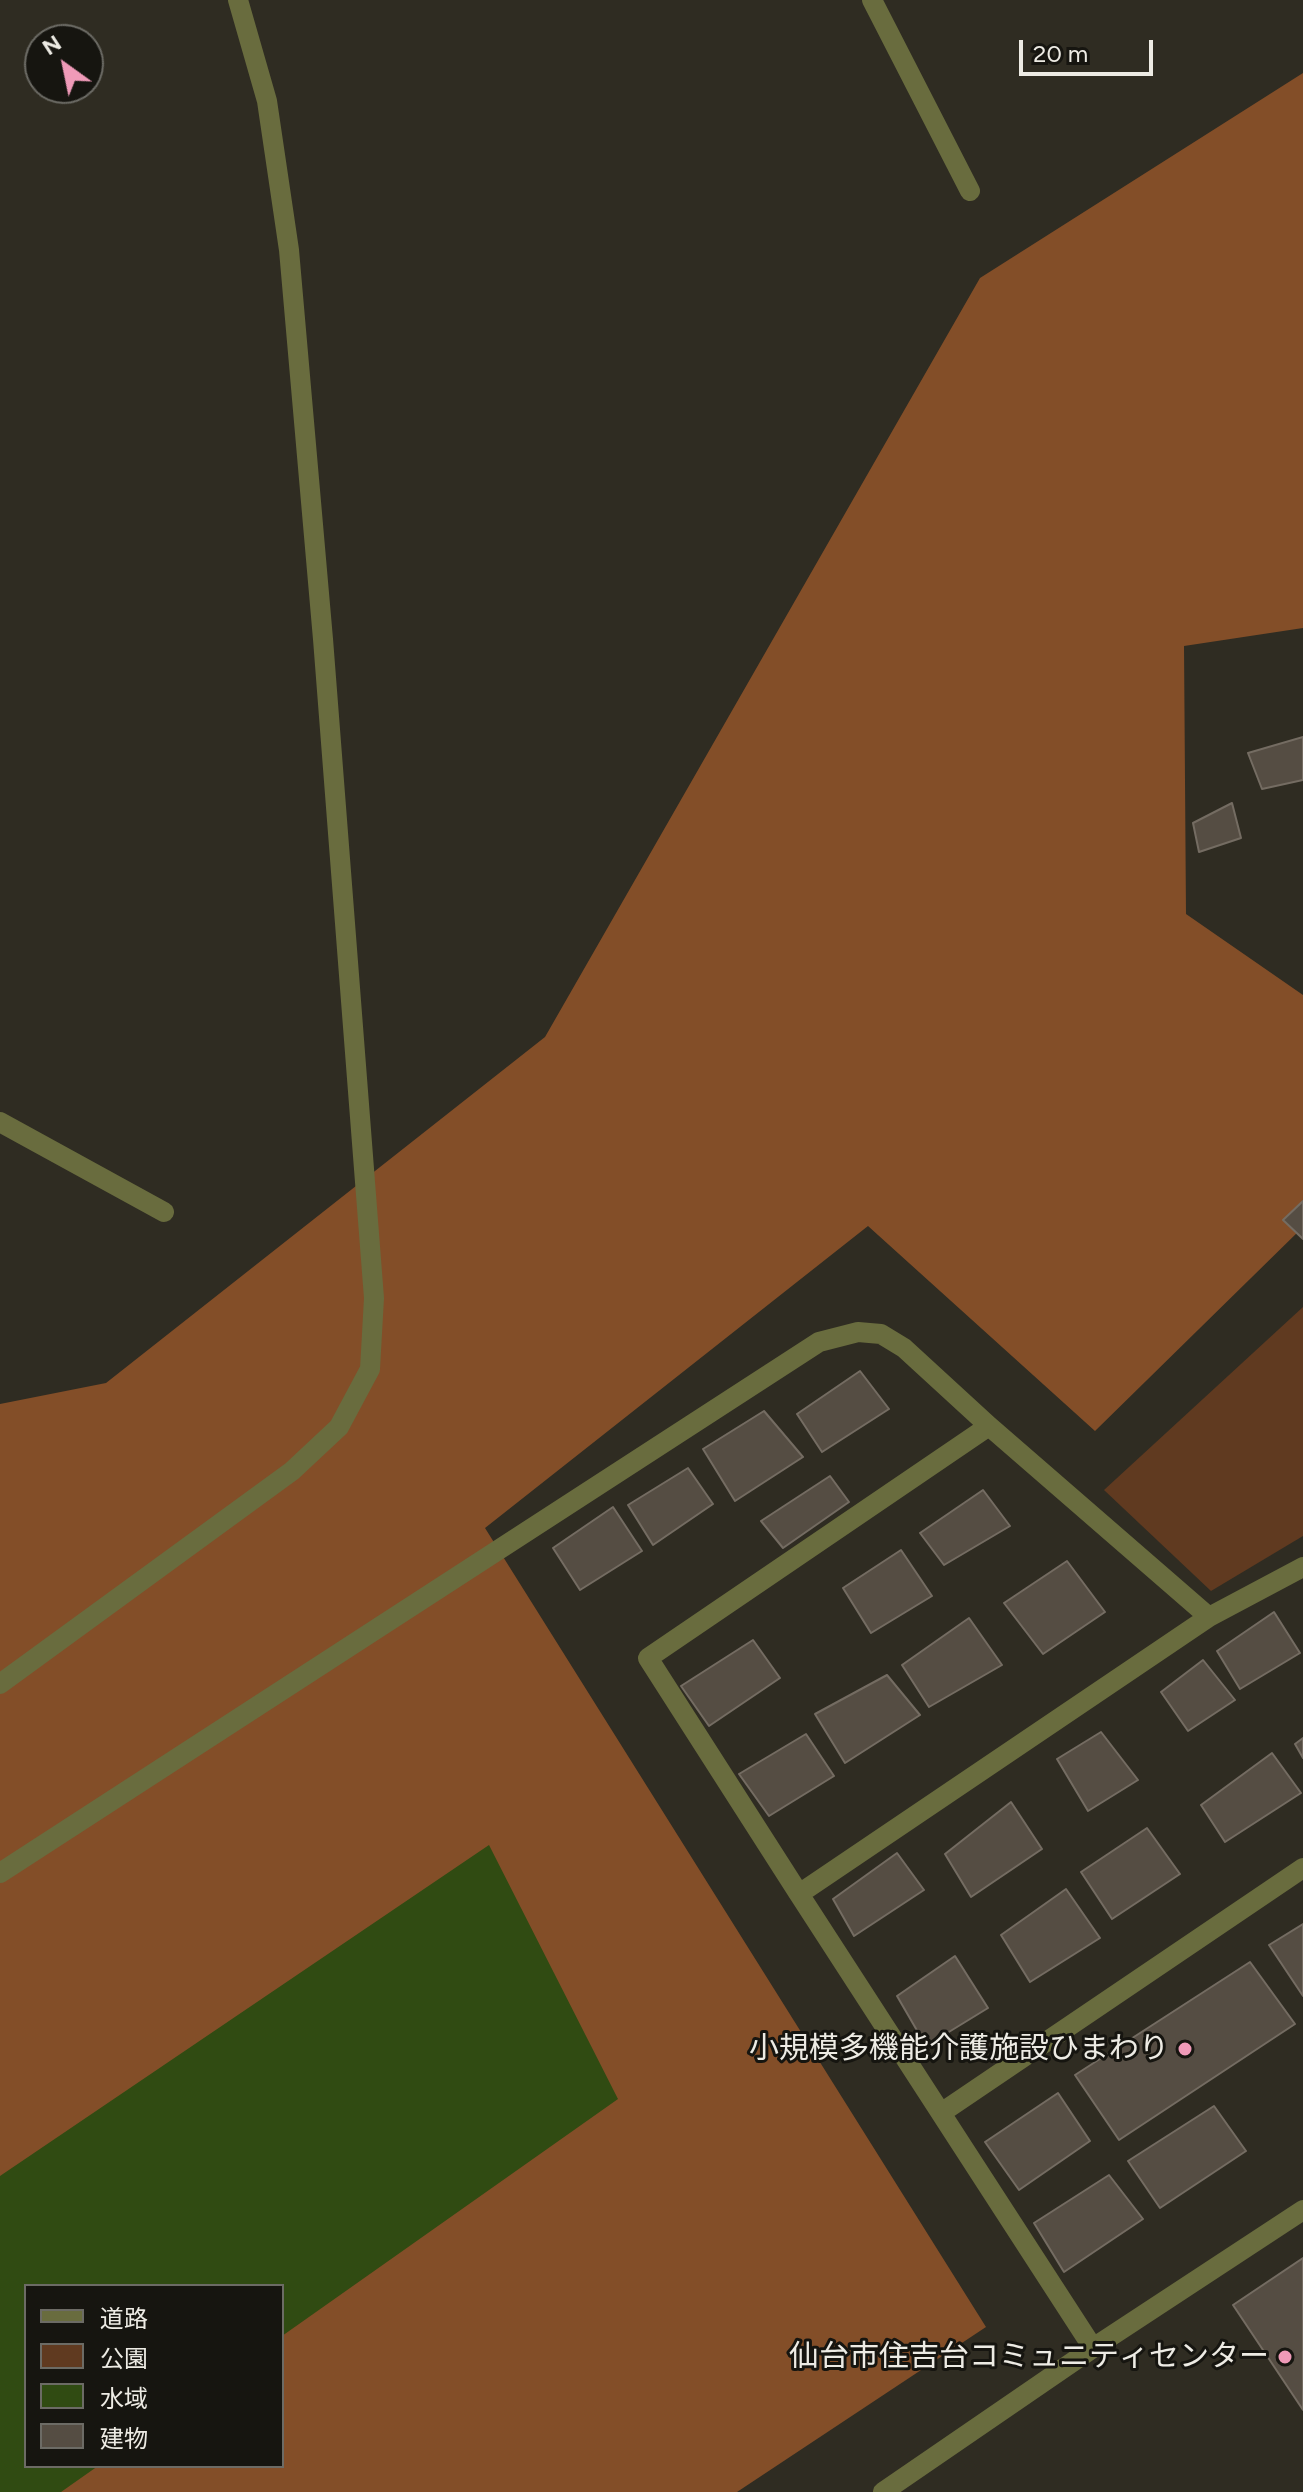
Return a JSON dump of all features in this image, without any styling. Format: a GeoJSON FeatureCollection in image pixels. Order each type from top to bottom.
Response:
{"type":"FeatureCollection","features":[{"type":"Feature","properties":{"kind":"street"},"geometry":{"type":"LineString","coordinates":[[0,1684],[292,1471],[339,1427],[370,1369],[374,1298],[323,639],[289,250],[267,101],[238,0]]}},
{"type":"Feature","properties":{"kind":"street"},"geometry":{"type":"LineString","coordinates":[[872,0],[970,191]]}},
{"type":"Feature","properties":{"kind":"street"},"geometry":{"type":"LineString","coordinates":[[0,1122],[164,1212]]}},
{"type":"Feature","properties":{"kind":"street"},"geometry":{"type":"LineString","coordinates":[[0,1873],[819,1342],[858,1332],[881,1334],[904,1348],[1209,1617]]}},
{"type":"Feature","properties":{"kind":"street"},"geometry":{"type":"LineString","coordinates":[[989,1426],[648,1658],[1093,2348]]}},
{"type":"Feature","properties":{"kind":"street"},"geometry":{"type":"LineString","coordinates":[[799,1894],[1209,1617],[1303,1567]]}},
{"type":"Feature","properties":{"kind":"street"},"geometry":{"type":"LineString","coordinates":[[941,2113],[1303,1868]]}},
{"type":"Feature","properties":{"kind":"street"},"geometry":{"type":"LineString","coordinates":[[883,2492],[1093,2348],[1303,2210]]}},
{"type":"Feature","properties":{"kind":"green space"},"geometry":{"type":"Polygon","coordinates":[[[1303,1307],[1303,1536],[1211,1591],[1104,1490],[1303,1307]]]}},
{"type":"Feature","properties":{"kind":"shaded area"},"geometry":{"type":"Polygon","coordinates":[[[1303,73],[1303,628],[1184,646],[1186,914],[1303,995],[1303,1227],[1095,1431],[868,1226],[485,1528],[986,2327],[737,2492],[0,2492],[0,1404],[106,1383],[545,1037],[980,278],[1303,73]]]}},
{"type":"Feature","properties":{"kind":"water"},"geometry":{"type":"Polygon","coordinates":[[[489,1845],[618,2099],[284,2335],[284,2284],[24,2284],[24,2468],[95,2468],[61,2492],[0,2492],[0,2176],[489,1845]]]}},
{"type":"Feature","properties":{"kind":"building"},"geometry":{"type":"Polygon","coordinates":[[[1303,737],[1303,780],[1262,789],[1248,753],[1303,737]]]}},
{"type":"Feature","properties":{"kind":"building"},"geometry":{"type":"Polygon","coordinates":[[[1232,803],[1241,838],[1199,852],[1193,823],[1232,803]]]}},
{"type":"Feature","properties":{"kind":"building"},"geometry":{"type":"Polygon","coordinates":[[[1303,1201],[1303,1239],[1283,1220],[1303,1201]]]}},
{"type":"Feature","properties":{"kind":"building"},"geometry":{"type":"Polygon","coordinates":[[[860,1371],[889,1409],[822,1452],[797,1414],[860,1371]]]}},
{"type":"Feature","properties":{"kind":"building"},"geometry":{"type":"Polygon","coordinates":[[[764,1411],[803,1457],[735,1501],[703,1449],[764,1411]]]}},
{"type":"Feature","properties":{"kind":"building"},"geometry":{"type":"Polygon","coordinates":[[[688,1468],[713,1504],[653,1545],[628,1505],[688,1468]]]}},
{"type":"Feature","properties":{"kind":"building"},"geometry":{"type":"Polygon","coordinates":[[[830,1476],[849,1502],[783,1548],[761,1521],[830,1476]]]}},
{"type":"Feature","properties":{"kind":"building"},"geometry":{"type":"Polygon","coordinates":[[[983,1490],[1010,1526],[944,1565],[920,1533],[983,1490]]]}},
{"type":"Feature","properties":{"kind":"building"},"geometry":{"type":"Polygon","coordinates":[[[613,1507],[642,1551],[580,1590],[553,1548],[613,1507]]]}},
{"type":"Feature","properties":{"kind":"building"},"geometry":{"type":"Polygon","coordinates":[[[901,1550],[932,1596],[871,1633],[843,1588],[901,1550]]]}},
{"type":"Feature","properties":{"kind":"building"},"geometry":{"type":"Polygon","coordinates":[[[1067,1561],[1105,1612],[1043,1654],[1004,1603],[1067,1561]]]}},
{"type":"Feature","properties":{"kind":"building"},"geometry":{"type":"Polygon","coordinates":[[[1274,1612],[1300,1653],[1240,1689],[1217,1651],[1274,1612]]]}},
{"type":"Feature","properties":{"kind":"building"},"geometry":{"type":"Polygon","coordinates":[[[969,1618],[1002,1665],[929,1707],[902,1665],[969,1618]]]}},
{"type":"Feature","properties":{"kind":"building"},"geometry":{"type":"Polygon","coordinates":[[[753,1640],[780,1678],[709,1726],[681,1686],[753,1640]]]}},
{"type":"Feature","properties":{"kind":"building"},"geometry":{"type":"Polygon","coordinates":[[[1203,1660],[1235,1700],[1188,1731],[1161,1692],[1203,1660]]]}},
{"type":"Feature","properties":{"kind":"building"},"geometry":{"type":"Polygon","coordinates":[[[887,1675],[920,1715],[845,1763],[815,1714],[887,1675]]]}},
{"type":"Feature","properties":{"kind":"building"},"geometry":{"type":"Polygon","coordinates":[[[1101,1732],[1138,1780],[1088,1811],[1057,1759],[1101,1732]]]}},
{"type":"Feature","properties":{"kind":"building"},"geometry":{"type":"Polygon","coordinates":[[[806,1734],[834,1776],[769,1816],[739,1774],[806,1734]]]}},
{"type":"Feature","properties":{"kind":"building"},"geometry":{"type":"Polygon","coordinates":[[[1303,1738],[1303,1758],[1295,1744],[1303,1738]]]}},
{"type":"Feature","properties":{"kind":"building"},"geometry":{"type":"Polygon","coordinates":[[[1272,1753],[1301,1793],[1225,1842],[1201,1805],[1272,1753]]]}},
{"type":"Feature","properties":{"kind":"building"},"geometry":{"type":"Polygon","coordinates":[[[1011,1802],[1042,1849],[971,1897],[945,1854],[1011,1802]]]}},
{"type":"Feature","properties":{"kind":"building"},"geometry":{"type":"Polygon","coordinates":[[[1147,1828],[1180,1874],[1112,1919],[1081,1872],[1147,1828]]]}},
{"type":"Feature","properties":{"kind":"building"},"geometry":{"type":"Polygon","coordinates":[[[897,1853],[924,1890],[854,1936],[833,1899],[897,1853]]]}},
{"type":"Feature","properties":{"kind":"building"},"geometry":{"type":"Polygon","coordinates":[[[1066,1889],[1100,1938],[1030,1982],[1001,1935],[1066,1889]]]}},
{"type":"Feature","properties":{"kind":"building"},"geometry":{"type":"Polygon","coordinates":[[[1303,1924],[1303,1996],[1269,1945],[1303,1924]]]}},
{"type":"Feature","properties":{"kind":"building"},"geometry":{"type":"Polygon","coordinates":[[[955,1956],[988,2008],[926,2046],[897,1996],[955,1956]]]}},
{"type":"Feature","properties":{"kind":"building","name":"小規模多機能介護施設ひまわり"},"geometry":{"type":"Polygon","coordinates":[[[1250,1962],[1295,2024],[1119,2140],[1075,2075],[1250,1962]]]}},
{"type":"Feature","properties":{"kind":"building"},"geometry":{"type":"Polygon","coordinates":[[[1058,2093],[1090,2141],[1019,2190],[985,2142],[1058,2093]]]}},
{"type":"Feature","properties":{"kind":"building"},"geometry":{"type":"Polygon","coordinates":[[[1214,2106],[1246,2151],[1160,2208],[1128,2161],[1214,2106]]]}},
{"type":"Feature","properties":{"kind":"building"},"geometry":{"type":"Polygon","coordinates":[[[1109,2175],[1143,2219],[1064,2272],[1034,2223],[1109,2175]]]}},
{"type":"Feature","properties":{"kind":"building","name":"仙台市住吉台コミュニティセンター"},"geometry":{"type":"Polygon","coordinates":[[[1303,2258],[1303,2410],[1233,2305],[1303,2258]]]}},
{"type":"Feature","properties":{"kind":"place","name":"小規模多機能介護施設ひまわり"},"geometry":{"type":"Point","coordinates":[1185,2049]}},
{"type":"Feature","properties":{"kind":"place","name":"仙台市住吉台コミュニティセンター"},"geometry":{"type":"Point","coordinates":[1285,2357]}}]}
